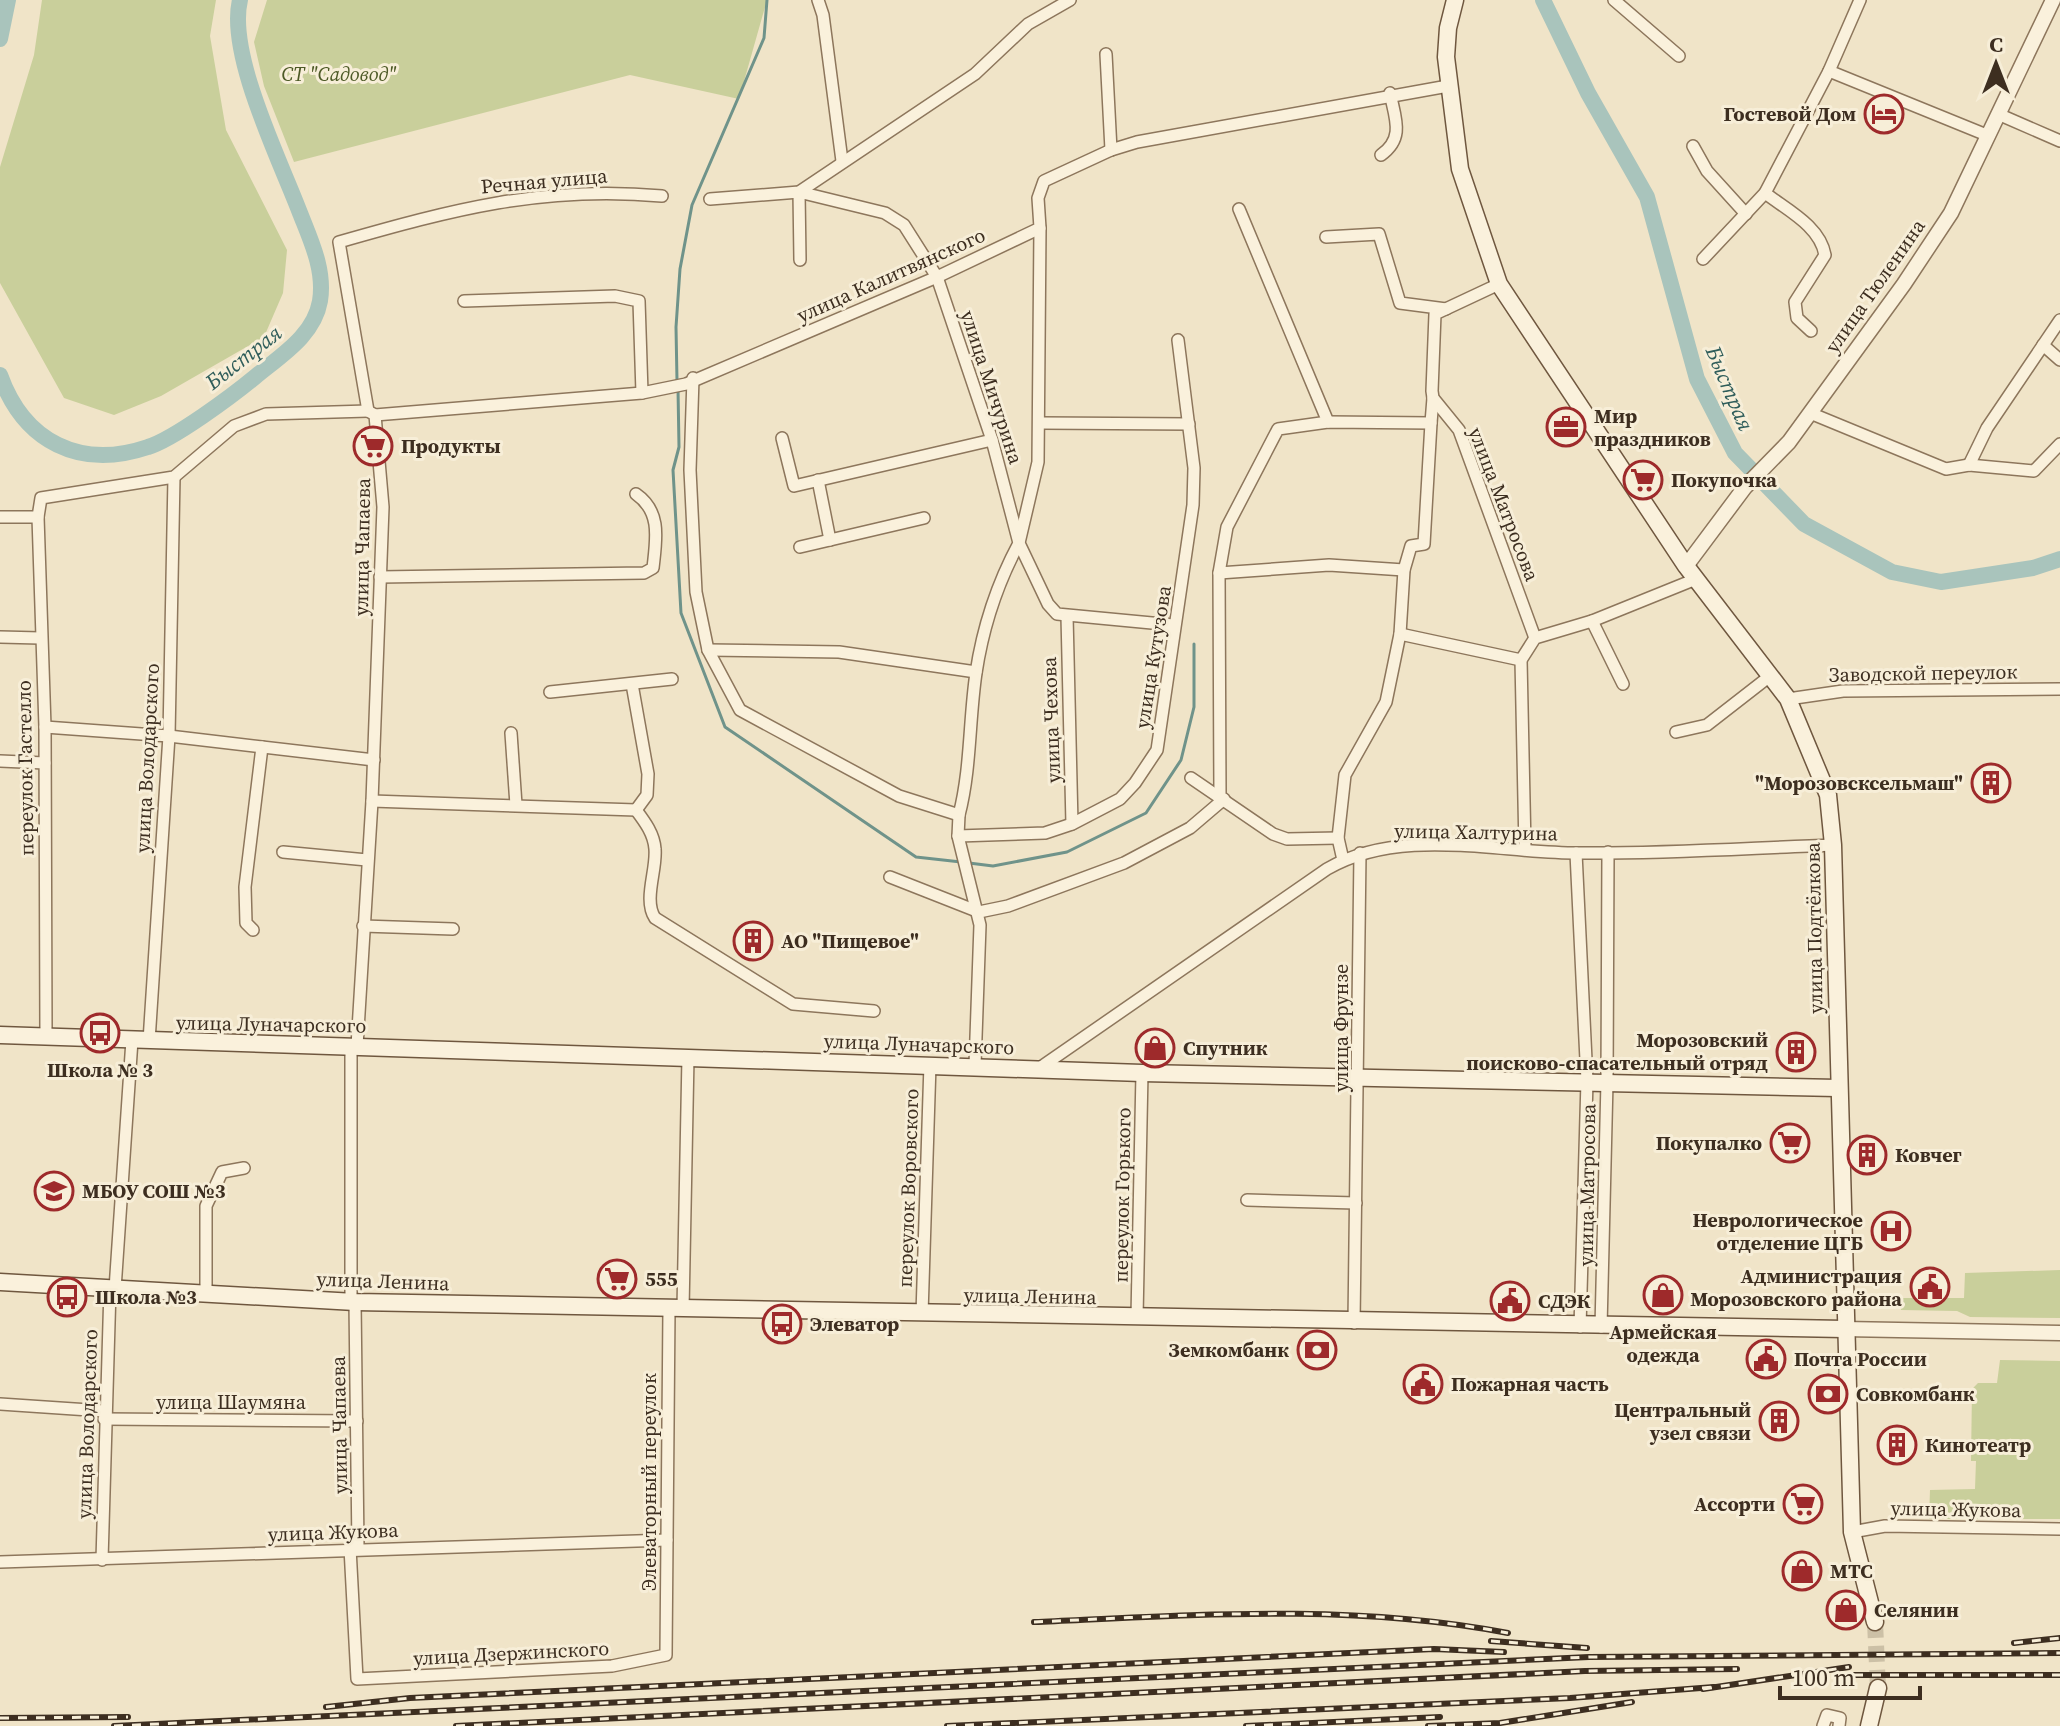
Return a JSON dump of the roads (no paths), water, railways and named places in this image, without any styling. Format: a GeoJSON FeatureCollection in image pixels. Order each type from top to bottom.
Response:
{"type":"FeatureCollection","features":[{"type":"Feature","properties":{"kind":"main road","name":"улица Подтёлкова"},"geometry":{"type":"LineString","coordinates":[[1455,0],[1448,28],[1448,86],[1460,169],[1499,284],[1691,572],[1788,699],[1828,795],[1833,845],[1837,1088],[1852,1532],[1875,1622]]}},
{"type":"Feature","properties":{"kind":"main road","name":"улица Луначарского"},"geometry":{"type":"LineString","coordinates":[[0,1035],[1041,1067],[1142,1073],[1837,1088]]}},
{"type":"Feature","properties":{"kind":"main road","name":"улица Ленина"},"geometry":{"type":"LineString","coordinates":[[0,1282],[353,1302],[1354,1323],[1844,1329]]}},
{"type":"Feature","properties":{"kind":"main road"},"geometry":{"type":"LineString","coordinates":[[1869,1726],[1877,1694]]}},
{"type":"Feature","properties":{"kind":"street"},"geometry":{"type":"LineString","coordinates":[[818,0],[823,15],[842,161]]}},
{"type":"Feature","properties":{"kind":"street"},"geometry":{"type":"LineString","coordinates":[[710,199],[799,192],[975,74],[1028,24],[1070,0]]}},
{"type":"Feature","properties":{"kind":"street"},"geometry":{"type":"LineString","coordinates":[[1614,0],[1679,56]]}},
{"type":"Feature","properties":{"kind":"street"},"geometry":{"type":"LineString","coordinates":[[1703,259],[1765,193],[1829,71],[1860,0]]}},
{"type":"Feature","properties":{"kind":"street","name":"улица Тюленина"},"geometry":{"type":"LineString","coordinates":[[1691,572],[1745,487],[1773,460],[1810,413],[1904,284],[1951,213],[2053,0]]}},
{"type":"Feature","properties":{"kind":"street"},"geometry":{"type":"LineString","coordinates":[[1106,54],[1111,150]]}},
{"type":"Feature","properties":{"kind":"street"},"geometry":{"type":"LineString","coordinates":[[1829,71],[1989,136]]}},
{"type":"Feature","properties":{"kind":"street"},"geometry":{"type":"LineString","coordinates":[[975,1065],[979,912],[958,836],[959,815],[976,672],[997,584],[1019,543],[1038,462],[1041,423],[1038,198],[1044,181],[1111,150],[1390,93],[1448,86]]}},
{"type":"Feature","properties":{"kind":"street"},"geometry":{"type":"LineString","coordinates":[[1381,155],[1393,147],[1398,132],[1390,93]]}},
{"type":"Feature","properties":{"kind":"street"},"geometry":{"type":"LineString","coordinates":[[1998,114],[2060,141]]}},
{"type":"Feature","properties":{"kind":"street"},"geometry":{"type":"LineString","coordinates":[[1693,146],[1707,171],[1746,214]]}},
{"type":"Feature","properties":{"kind":"street","name":"Речная улица"},"geometry":{"type":"LineString","coordinates":[[339,242],[459,208],[522,197],[618,192],[662,196]]}},
{"type":"Feature","properties":{"kind":"street"},"geometry":{"type":"LineString","coordinates":[[799,192],[800,260]]}},
{"type":"Feature","properties":{"kind":"street","name":"улица Мичурина"},"geometry":{"type":"LineString","coordinates":[[799,192],[885,213],[904,225],[937,277],[992,440],[1019,543]]}},
{"type":"Feature","properties":{"kind":"street"},"geometry":{"type":"LineString","coordinates":[[1765,193],[1814,231],[1824,246],[1825,255],[1795,302],[1797,318],[1811,331]]}},
{"type":"Feature","properties":{"kind":"street"},"geometry":{"type":"LineString","coordinates":[[1239,209],[1328,422]]}},
{"type":"Feature","properties":{"kind":"street","name":"улица Калитвянского"},"geometry":{"type":"LineString","coordinates":[[174,477],[234,426],[266,414],[372,413],[646,392],[690,381],[937,277],[1040,228]]}},
{"type":"Feature","properties":{"kind":"street"},"geometry":{"type":"LineString","coordinates":[[1326,237],[1379,234],[1400,303],[1447,309]]}},
{"type":"Feature","properties":{"kind":"street","name":"улица Чапаева"},"geometry":{"type":"LineString","coordinates":[[339,242],[382,468],[374,760],[354,1046],[357,1679]]}},
{"type":"Feature","properties":{"kind":"street"},"geometry":{"type":"LineString","coordinates":[[1343,860],[1338,838],[1345,775],[1386,702],[1400,634],[1404,570],[1411,546],[1424,544],[1435,314],[1499,284]]}},
{"type":"Feature","properties":{"kind":"street"},"geometry":{"type":"LineString","coordinates":[[464,301],[615,296],[639,301],[646,392]]}},
{"type":"Feature","properties":{"kind":"street"},"geometry":{"type":"LineString","coordinates":[[1969,465],[1987,428],[2060,320]]}},
{"type":"Feature","properties":{"kind":"street","name":"улица Кутузова"},"geometry":{"type":"LineString","coordinates":[[958,836],[1045,833],[1072,824],[1120,799],[1157,750],[1193,505],[1194,468],[1178,340]]}},
{"type":"Feature","properties":{"kind":"street"},"geometry":{"type":"LineString","coordinates":[[2043,345],[2060,360]]}},
{"type":"Feature","properties":{"kind":"street"},"geometry":{"type":"LineString","coordinates":[[690,381],[690,470],[696,592],[708,650],[740,710],[899,796],[959,815]]}},
{"type":"Feature","properties":{"kind":"street","name":"улица Матросова"},"geometry":{"type":"LineString","coordinates":[[1433,398],[1459,430],[1535,638]]}},
{"type":"Feature","properties":{"kind":"street"},"geometry":{"type":"LineString","coordinates":[[1810,413],[1946,469],[1969,465],[2034,471],[2060,444]]}},
{"type":"Feature","properties":{"kind":"street"},"geometry":{"type":"LineString","coordinates":[[890,877],[979,912],[1008,906],[1124,863],[1190,828],[1222,798],[1219,573],[1227,527],[1278,429],[1328,422],[1431,423]]}},
{"type":"Feature","properties":{"kind":"street"},"geometry":{"type":"LineString","coordinates":[[1041,423],[1189,424]]}},
{"type":"Feature","properties":{"kind":"street"},"geometry":{"type":"LineString","coordinates":[[782,438],[794,486],[992,440]]}},
{"type":"Feature","properties":{"kind":"street","name":"переулок Гастелло"},"geometry":{"type":"LineString","coordinates":[[46,1037],[45,727],[38,517],[41,498],[174,477]]}},
{"type":"Feature","properties":{"kind":"street","name":"улица Володарского"},"geometry":{"type":"LineString","coordinates":[[102,1560],[104,1415],[113,1289],[141,1041],[169,736],[174,477]]}},
{"type":"Feature","properties":{"kind":"street"},"geometry":{"type":"LineString","coordinates":[[818,480],[830,540]]}},
{"type":"Feature","properties":{"kind":"street"},"geometry":{"type":"LineString","coordinates":[[380,577],[644,573],[653,568],[655,516],[648,501],[636,494]]}},
{"type":"Feature","properties":{"kind":"street"},"geometry":{"type":"LineString","coordinates":[[1,515],[38,517]]}},
{"type":"Feature","properties":{"kind":"street"},"geometry":{"type":"LineString","coordinates":[[800,547],[924,518]]}},
{"type":"Feature","properties":{"kind":"street"},"geometry":{"type":"LineString","coordinates":[[1019,543],[1048,604],[1057,614],[1173,625]]}},
{"type":"Feature","properties":{"kind":"street"},"geometry":{"type":"LineString","coordinates":[[1219,573],[1329,565],[1404,570]]}},
{"type":"Feature","properties":{"kind":"street"},"geometry":{"type":"LineString","coordinates":[[1525,848],[1521,660],[1535,638],[1592,621],[1691,572]]}},
{"type":"Feature","properties":{"kind":"street","name":"улица Чехова"},"geometry":{"type":"LineString","coordinates":[[1067,616],[1072,824]]}},
{"type":"Feature","properties":{"kind":"street"},"geometry":{"type":"LineString","coordinates":[[1592,621],[1623,684]]}},
{"type":"Feature","properties":{"kind":"street"},"geometry":{"type":"LineString","coordinates":[[1400,634],[1521,660]]}},
{"type":"Feature","properties":{"kind":"street"},"geometry":{"type":"LineString","coordinates":[[0,637],[40,638]]}},
{"type":"Feature","properties":{"kind":"street"},"geometry":{"type":"LineString","coordinates":[[708,650],[839,652],[976,672]]}},
{"type":"Feature","properties":{"kind":"street"},"geometry":{"type":"LineString","coordinates":[[1676,732],[1707,725],[1770,676]]}},
{"type":"Feature","properties":{"kind":"street"},"geometry":{"type":"LineString","coordinates":[[550,692],[672,679]]}},
{"type":"Feature","properties":{"kind":"street"},"geometry":{"type":"LineString","coordinates":[[632,684],[648,774],[647,795],[636,810]]}},
{"type":"Feature","properties":{"kind":"street","name":"Заводской переулок"},"geometry":{"type":"LineString","coordinates":[[1788,699],[1843,691],[2060,689]]}},
{"type":"Feature","properties":{"kind":"street"},"geometry":{"type":"LineString","coordinates":[[45,727],[169,736],[374,760]]}},
{"type":"Feature","properties":{"kind":"street"},"geometry":{"type":"LineString","coordinates":[[511,733],[516,805]]}},
{"type":"Feature","properties":{"kind":"street"},"geometry":{"type":"LineString","coordinates":[[253,930],[246,923],[245,887],[262,747]]}},
{"type":"Feature","properties":{"kind":"street"},"geometry":{"type":"LineString","coordinates":[[0,761],[45,763]]}},
{"type":"Feature","properties":{"kind":"street"},"geometry":{"type":"LineString","coordinates":[[1191,778],[1273,834],[1287,839],[1338,838]]}},
{"type":"Feature","properties":{"kind":"street"},"geometry":{"type":"LineString","coordinates":[[372,801],[636,810]]}},
{"type":"Feature","properties":{"kind":"street"},"geometry":{"type":"LineString","coordinates":[[636,810],[649,828],[655,848],[651,901],[655,918],[793,1004],[874,1011]]}},
{"type":"Feature","properties":{"kind":"street","name":"улица Халтурина"},"geometry":{"type":"LineString","coordinates":[[1041,1067],[1343,860],[1360,853],[1389,846],[1525,848],[1576,853],[1833,845]]}},
{"type":"Feature","properties":{"kind":"street"},"geometry":{"type":"LineString","coordinates":[[283,852],[367,860]]}},
{"type":"Feature","properties":{"kind":"street","name":"улица Матросова"},"geometry":{"type":"LineString","coordinates":[[1601,1327],[1608,852]]}},
{"type":"Feature","properties":{"kind":"street","name":"улица Фрунзе"},"geometry":{"type":"LineString","coordinates":[[1354,1323],[1360,853]]}},
{"type":"Feature","properties":{"kind":"street","name":"улица Матросова"},"geometry":{"type":"LineString","coordinates":[[1576,853],[1587,1081],[1580,1327]]}},
{"type":"Feature","properties":{"kind":"street"},"geometry":{"type":"LineString","coordinates":[[363,926],[453,929]]}},
{"type":"Feature","properties":{"kind":"street","name":"Элеваторный переулок"},"geometry":{"type":"LineString","coordinates":[[666,1655],[667,1540],[688,1057]]}},
{"type":"Feature","properties":{"kind":"street","name":"переулок Воровского"},"geometry":{"type":"LineString","coordinates":[[922,1314],[930,1064]]}},
{"type":"Feature","properties":{"kind":"street","name":"переулок Горького"},"geometry":{"type":"LineString","coordinates":[[1137,1317],[1142,1073]]}},
{"type":"Feature","properties":{"kind":"street"},"geometry":{"type":"LineString","coordinates":[[206,1293],[206,1206],[222,1172],[244,1168]]}},
{"type":"Feature","properties":{"kind":"street"},"geometry":{"type":"LineString","coordinates":[[1247,1200],[1356,1203]]}},
{"type":"Feature","properties":{"kind":"street","name":"улица Ленина"},"geometry":{"type":"LineString","coordinates":[[1844,1329],[2060,1333]]}},
{"type":"Feature","properties":{"kind":"street","name":"улица Шаумяна"},"geometry":{"type":"LineString","coordinates":[[0,1404],[104,1415],[357,1421]]}},
{"type":"Feature","properties":{"kind":"street","name":"улица Жукова"},"geometry":{"type":"LineString","coordinates":[[1852,1532],[1885,1526],[2060,1529]]}},
{"type":"Feature","properties":{"kind":"street","name":"улица Жукова"},"geometry":{"type":"LineString","coordinates":[[0,1562],[667,1540]]}},
{"type":"Feature","properties":{"kind":"street","name":"улица Дзержинского"},"geometry":{"type":"LineString","coordinates":[[357,1679],[612,1666],[666,1655]]}},
{"type":"Feature","properties":{"kind":"street"},"geometry":{"type":"LineString","coordinates":[[1877,1694],[1878,1726]]}},
{"type":"Feature","properties":{"kind":"street"},"geometry":{"type":"LineString","coordinates":[[1823,1726],[1823,1718],[1833,1715],[1840,1718],[1839,1726]]}},
{"type":"Feature","properties":{"kind":"waterway","name":"Быстрая"},"geometry":{"type":"LineString","coordinates":[[0,39],[8,0]]}},
{"type":"Feature","properties":{"kind":"waterway","name":"Быстрая"},"geometry":{"type":"LineString","coordinates":[[0,375],[10,398],[39,433],[58,445],[78,452],[100,455],[123,453],[159,442],[203,416],[285,353],[311,325],[320,301],[319,267],[248,77],[238,22],[240,0]]}},
{"type":"Feature","properties":{"kind":"waterway"},"geometry":{"type":"LineString","coordinates":[[677,381],[676,327],[680,269],[692,205],[764,38],[767,0]]}},
{"type":"Feature","properties":{"kind":"waterway","name":"Быстрая"},"geometry":{"type":"LineString","coordinates":[[1543,0],[1588,93],[1647,197],[1697,379],[1735,453],[1804,524],[1892,572],[1941,582],[2033,568],[2060,559]]}},
{"type":"Feature","properties":{"kind":"waterway"},"geometry":{"type":"LineString","coordinates":[[678,389],[679,447],[673,470],[681,613],[725,727],[916,857],[961,862]]}},
{"type":"Feature","properties":{"kind":"waterway"},"geometry":{"type":"LineString","coordinates":[[969,863],[993,866],[1067,852],[1146,813],[1181,760],[1194,707],[1194,644]]}},
{"type":"Feature","properties":{"kind":"tunnel"},"geometry":{"type":"LineString","coordinates":[[1875,1622],[1878,1688]]}},
{"type":"Feature","properties":{"kind":"railway"},"geometry":{"type":"LineString","coordinates":[[1034,1622],[1212,1614],[1331,1614],[1449,1624],[1508,1633]]}},
{"type":"Feature","properties":{"kind":"railway"},"geometry":{"type":"LineString","coordinates":[[2014,1643],[2060,1638]]}},
{"type":"Feature","properties":{"kind":"railway"},"geometry":{"type":"LineString","coordinates":[[1491,1641],[1587,1648]]}},
{"type":"Feature","properties":{"kind":"railway"},"geometry":{"type":"LineString","coordinates":[[326,1707],[410,1698],[1434,1649],[1504,1652]]}},
{"type":"Feature","properties":{"kind":"railway"},"geometry":{"type":"LineString","coordinates":[[114,1726],[1589,1657],[2060,1653]]}},
{"type":"Feature","properties":{"kind":"railway"},"geometry":{"type":"LineString","coordinates":[[1703,1689],[1849,1667]]}},
{"type":"Feature","properties":{"kind":"railway"},"geometry":{"type":"LineString","coordinates":[[456,1726],[1585,1671],[1737,1669]]}},
{"type":"Feature","properties":{"kind":"railway"},"geometry":{"type":"LineString","coordinates":[[1836,1675],[2060,1675]]}},
{"type":"Feature","properties":{"kind":"railway"},"geometry":{"type":"LineString","coordinates":[[947,1726],[1570,1698],[1714,1687]]}},
{"type":"Feature","properties":{"kind":"railway"},"geometry":{"type":"LineString","coordinates":[[1428,1726],[1500,1723],[1632,1702]]}},
{"type":"Feature","properties":{"kind":"railway"},"geometry":{"type":"LineString","coordinates":[[0,1718],[128,1717]]}},
{"type":"Feature","properties":{"kind":"railway"},"geometry":{"type":"LineString","coordinates":[[1246,1726],[1440,1717]]}},
{"type":"Feature","properties":{"kind":"place","name":"Гостевой Дом"},"geometry":{"type":"Point","coordinates":[1884,114]}},
{"type":"Feature","properties":{"kind":"place","name":"Мир праздников"},"geometry":{"type":"Point","coordinates":[1566,427]}},
{"type":"Feature","properties":{"kind":"place","name":"Продукты"},"geometry":{"type":"Point","coordinates":[373,446]}},
{"type":"Feature","properties":{"kind":"place","name":"Покупочка"},"geometry":{"type":"Point","coordinates":[1643,480]}},
{"type":"Feature","properties":{"kind":"place","name":"\"Морозовсксельмаш\""},"geometry":{"type":"Point","coordinates":[1991,783]}},
{"type":"Feature","properties":{"kind":"place","name":"АО \"Пищевое\""},"geometry":{"type":"Point","coordinates":[753,941]}},
{"type":"Feature","properties":{"kind":"place","name":"Школа № 3"},"geometry":{"type":"Point","coordinates":[100,1033]}},
{"type":"Feature","properties":{"kind":"place","name":"Спутник"},"geometry":{"type":"Point","coordinates":[1155,1048]}},
{"type":"Feature","properties":{"kind":"place","name":"Морозовский поисково-спасательный отряд"},"geometry":{"type":"Point","coordinates":[1796,1052]}},
{"type":"Feature","properties":{"kind":"place","name":"Покупалко"},"geometry":{"type":"Point","coordinates":[1790,1143]}},
{"type":"Feature","properties":{"kind":"place","name":"Ковчег"},"geometry":{"type":"Point","coordinates":[1867,1155]}},
{"type":"Feature","properties":{"kind":"place","name":"МБОУ СОШ №3"},"geometry":{"type":"Point","coordinates":[54,1191]}},
{"type":"Feature","properties":{"kind":"place","name":"Неврологическое отделение ЦГБ"},"geometry":{"type":"Point","coordinates":[1891,1231]}},
{"type":"Feature","properties":{"kind":"place","name":"555"},"geometry":{"type":"Point","coordinates":[617,1279]}},
{"type":"Feature","properties":{"kind":"place","name":"Администрация Морозовского района"},"geometry":{"type":"Point","coordinates":[1930,1287]}},
{"type":"Feature","properties":{"kind":"place","name":"Армейская одежда"},"geometry":{"type":"Point","coordinates":[1663,1295]}},
{"type":"Feature","properties":{"kind":"place","name":"Школа №3"},"geometry":{"type":"Point","coordinates":[67,1297]}},
{"type":"Feature","properties":{"kind":"place","name":"СДЭК"},"geometry":{"type":"Point","coordinates":[1510,1301]}},
{"type":"Feature","properties":{"kind":"place","name":"Элеватор"},"geometry":{"type":"Point","coordinates":[782,1324]}},
{"type":"Feature","properties":{"kind":"place","name":"Земкомбанк"},"geometry":{"type":"Point","coordinates":[1317,1350]}},
{"type":"Feature","properties":{"kind":"place","name":"Почта России"},"geometry":{"type":"Point","coordinates":[1766,1359]}},
{"type":"Feature","properties":{"kind":"place","name":"Пожарная часть"},"geometry":{"type":"Point","coordinates":[1423,1384]}},
{"type":"Feature","properties":{"kind":"place","name":"Совкомбанк"},"geometry":{"type":"Point","coordinates":[1828,1394]}},
{"type":"Feature","properties":{"kind":"place","name":"Центральный узел связи"},"geometry":{"type":"Point","coordinates":[1779,1421]}},
{"type":"Feature","properties":{"kind":"place","name":"Кинотеатр"},"geometry":{"type":"Point","coordinates":[1897,1445]}},
{"type":"Feature","properties":{"kind":"place","name":"Ассорти"},"geometry":{"type":"Point","coordinates":[1803,1504]}},
{"type":"Feature","properties":{"kind":"place","name":"МТС"},"geometry":{"type":"Point","coordinates":[1802,1571]}},
{"type":"Feature","properties":{"kind":"place","name":"Селянин"},"geometry":{"type":"Point","coordinates":[1846,1610]}},
{"type":"Feature","properties":{"kind":"park label","name":"СТ \"Садовод\""},"geometry":{"type":"Point","coordinates":[339,74]}}]}
